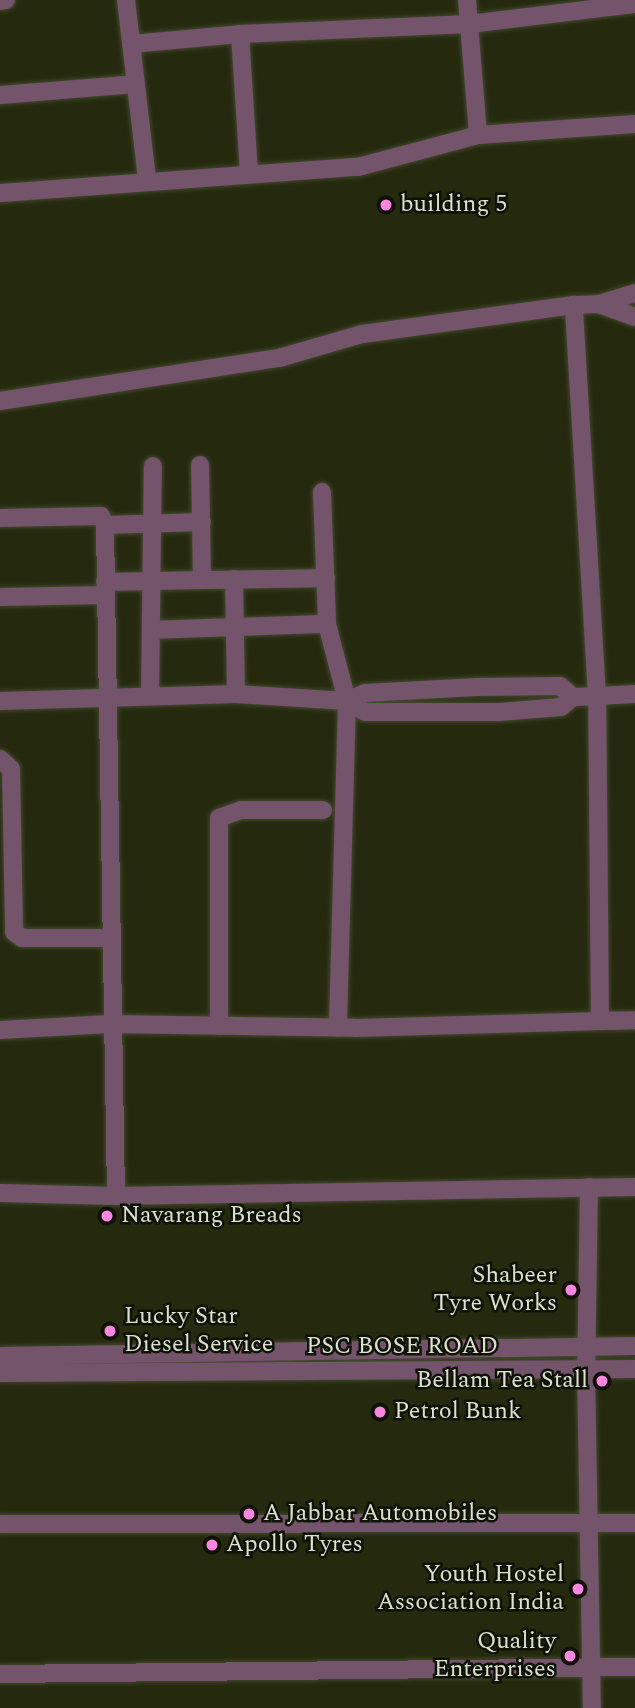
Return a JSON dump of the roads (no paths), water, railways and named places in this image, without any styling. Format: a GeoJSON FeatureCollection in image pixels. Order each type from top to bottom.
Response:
{"type":"FeatureCollection","features":[{"type":"Feature","properties":{"kind":"street"},"geometry":{"type":"LineString","coordinates":[[0,1],[6,0]]}},
{"type":"Feature","properties":{"kind":"street"},"geometry":{"type":"LineString","coordinates":[[126,0],[147,180]]}},
{"type":"Feature","properties":{"kind":"street"},"geometry":{"type":"LineString","coordinates":[[467,0],[478,135]]}},
{"type":"Feature","properties":{"kind":"street"},"geometry":{"type":"LineString","coordinates":[[131,44],[240,34],[469,24],[553,6],[635,4]]}},
{"type":"Feature","properties":{"kind":"street"},"geometry":{"type":"LineString","coordinates":[[240,34],[249,173]]}},
{"type":"Feature","properties":{"kind":"street"},"geometry":{"type":"LineString","coordinates":[[0,95],[135,84]]}},
{"type":"Feature","properties":{"kind":"street"},"geometry":{"type":"LineString","coordinates":[[0,193],[147,180],[358,167],[478,135],[635,124]]}},
{"type":"Feature","properties":{"kind":"street"},"geometry":{"type":"LineString","coordinates":[[0,401],[279,358],[362,334],[574,305],[599,304],[635,293]]}},
{"type":"Feature","properties":{"kind":"street"},"geometry":{"type":"LineString","coordinates":[[599,304],[635,317]]}},
{"type":"Feature","properties":{"kind":"street"},"geometry":{"type":"LineString","coordinates":[[574,305],[597,696],[600,1021]]}},
{"type":"Feature","properties":{"kind":"street"},"geometry":{"type":"LineString","coordinates":[[200,465],[202,580]]}},
{"type":"Feature","properties":{"kind":"street"},"geometry":{"type":"LineString","coordinates":[[150,696],[153,466]]}},
{"type":"Feature","properties":{"kind":"street"},"geometry":{"type":"LineString","coordinates":[[322,492],[327,624],[346,701],[338,1028]]}},
{"type":"Feature","properties":{"kind":"street"},"geometry":{"type":"LineString","coordinates":[[0,518],[101,516],[105,525],[110,1024],[116,1196]]}},
{"type":"Feature","properties":{"kind":"street"},"geometry":{"type":"LineString","coordinates":[[105,525],[202,522]]}},
{"type":"Feature","properties":{"kind":"street"},"geometry":{"type":"LineString","coordinates":[[0,597],[105,589],[152,580],[326,578]]}},
{"type":"Feature","properties":{"kind":"street"},"geometry":{"type":"LineString","coordinates":[[234,579],[236,694]]}},
{"type":"Feature","properties":{"kind":"street"},"geometry":{"type":"LineString","coordinates":[[151,630],[327,624]]}},
{"type":"Feature","properties":{"kind":"street"},"geometry":{"type":"LineString","coordinates":[[346,701],[365,693],[477,687],[560,686],[573,697]]}},
{"type":"Feature","properties":{"kind":"street"},"geometry":{"type":"LineString","coordinates":[[0,701],[236,694],[346,701],[365,712],[499,712],[561,707],[573,697],[635,694]]}},
{"type":"Feature","properties":{"kind":"street"},"geometry":{"type":"LineString","coordinates":[[0,759],[10,769],[14,932],[23,938],[109,938]]}},
{"type":"Feature","properties":{"kind":"street"},"geometry":{"type":"LineString","coordinates":[[219,1026],[219,818],[241,810],[323,810]]}},
{"type":"Feature","properties":{"kind":"street"},"geometry":{"type":"LineString","coordinates":[[0,1030],[110,1024],[338,1028],[635,1020]]}},
{"type":"Feature","properties":{"kind":"street"},"geometry":{"type":"LineString","coordinates":[[0,1193],[116,1196],[635,1186]]}},
{"type":"Feature","properties":{"kind":"street"},"geometry":{"type":"LineString","coordinates":[[589,1187],[586,1370],[592,1708]]}},
{"type":"Feature","properties":{"kind":"street","name":"PSC BOSE ROAD"},"geometry":{"type":"LineString","coordinates":[[0,1356],[635,1346]]}},
{"type":"Feature","properties":{"kind":"street","name":"PSC BOSE ROAD"},"geometry":{"type":"LineString","coordinates":[[0,1373],[635,1368]]}},
{"type":"Feature","properties":{"kind":"street"},"geometry":{"type":"LineString","coordinates":[[0,1524],[635,1523]]}},
{"type":"Feature","properties":{"kind":"street"},"geometry":{"type":"LineString","coordinates":[[0,1674],[635,1667]]}},
{"type":"Feature","properties":{"kind":"place","name":"building 5"},"geometry":{"type":"Point","coordinates":[386,205]}},
{"type":"Feature","properties":{"kind":"place","name":"Navarang Breads"},"geometry":{"type":"Point","coordinates":[107,1216]}},
{"type":"Feature","properties":{"kind":"place","name":"Shabeer Tyre Works"},"geometry":{"type":"Point","coordinates":[571,1290]}},
{"type":"Feature","properties":{"kind":"place","name":"Lucky Star Diesel Service"},"geometry":{"type":"Point","coordinates":[110,1331]}},
{"type":"Feature","properties":{"kind":"place","name":"Bellam Tea Stall"},"geometry":{"type":"Point","coordinates":[602,1381]}},
{"type":"Feature","properties":{"kind":"place","name":"Petrol Bunk"},"geometry":{"type":"Point","coordinates":[380,1412]}},
{"type":"Feature","properties":{"kind":"place","name":"A Jabbar Automobiles"},"geometry":{"type":"Point","coordinates":[249,1514]}},
{"type":"Feature","properties":{"kind":"place","name":"Apollo Tyres"},"geometry":{"type":"Point","coordinates":[212,1545]}},
{"type":"Feature","properties":{"kind":"place","name":"Youth Hostel Association India"},"geometry":{"type":"Point","coordinates":[578,1589]}},
{"type":"Feature","properties":{"kind":"place","name":"Quality Enterprises"},"geometry":{"type":"Point","coordinates":[570,1656]}}]}
